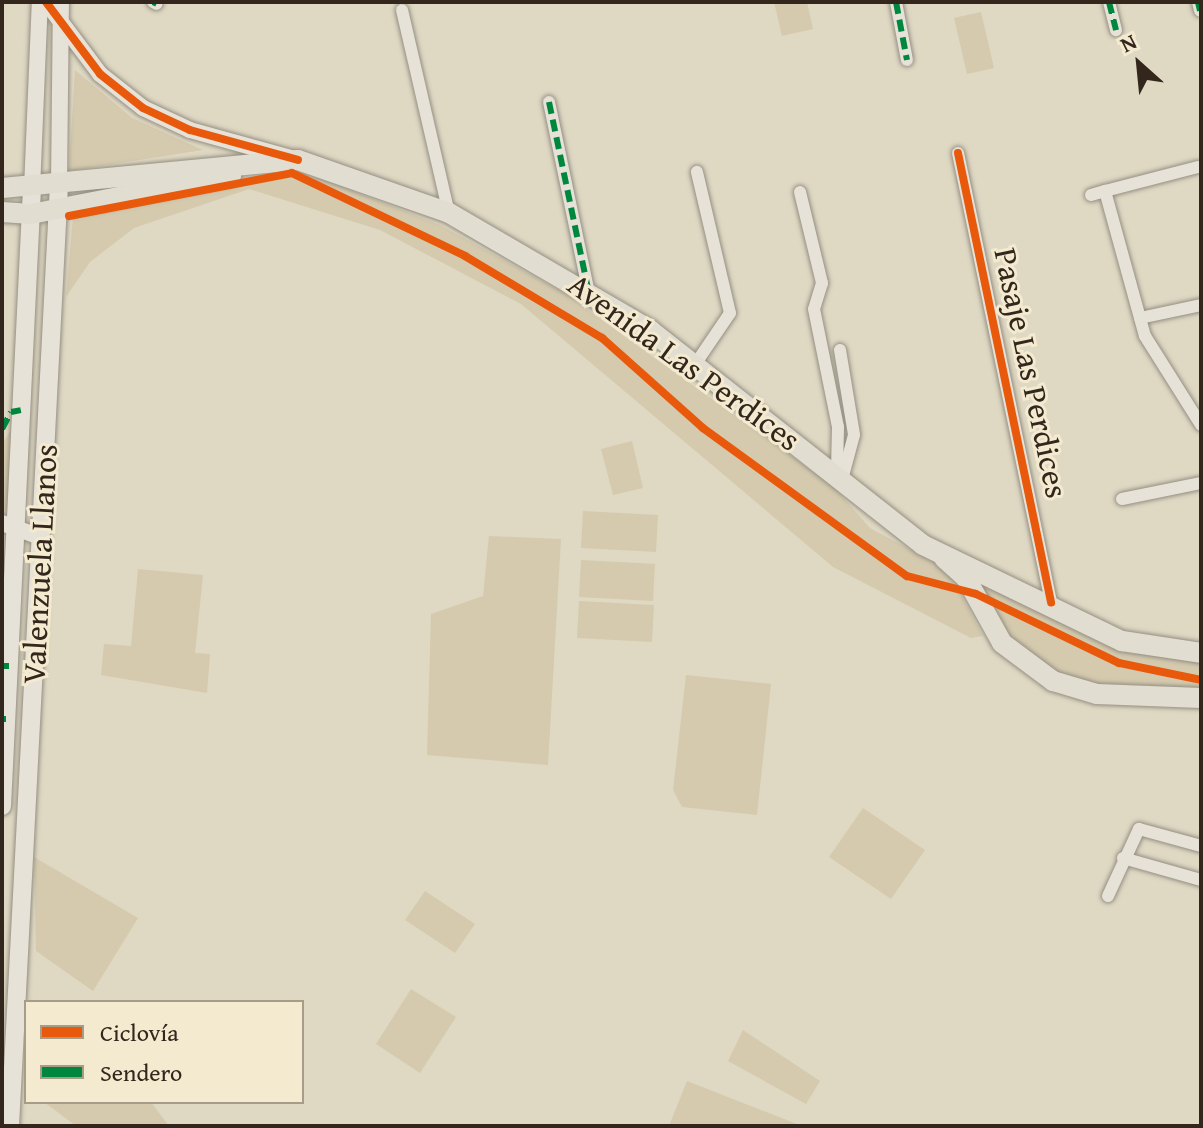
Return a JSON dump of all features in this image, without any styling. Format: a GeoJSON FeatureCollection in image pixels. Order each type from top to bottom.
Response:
{"type":"FeatureCollection","features":[{"type":"Feature","properties":{"kind":"main road"},"geometry":{"type":"LineString","coordinates":[[2,188],[32,189],[298,160]]}},
{"type":"Feature","properties":{"kind":"main road"},"geometry":{"type":"LineString","coordinates":[[2,212],[31,214],[298,160]]}},
{"type":"Feature","properties":{"kind":"main road","name":"Avenida Las Perdices"},"geometry":{"type":"LineString","coordinates":[[298,160],[449,213],[588,289],[694,366],[755,418],[840,473],[882,519],[923,545],[1001,576],[1141,648],[1201,652]]}},
{"type":"Feature","properties":{"kind":"main road","name":"Valenzuela Llanos"},"geometry":{"type":"LineString","coordinates":[[10,1126],[9,999],[40,537],[59,186]]}},
{"type":"Feature","properties":{"kind":"main road","name":"Valenzuela Llanos"},"geometry":{"type":"LineString","coordinates":[[2,806],[9,523],[32,189]]}},
{"type":"Feature","properties":{"kind":"main road"},"geometry":{"type":"LineString","coordinates":[[923,545],[958,568],[1002,643],[1053,681],[1097,694],[1201,698]]}},
{"type":"Feature","properties":{"kind":"main road"},"geometry":{"type":"LineString","coordinates":[[976,594],[978,585],[1001,576]]}},
{"type":"Feature","properties":{"kind":"street","name":"Valenzuela Llanos"},"geometry":{"type":"LineString","coordinates":[[32,189],[40,2]]}},
{"type":"Feature","properties":{"kind":"street","name":"Avenida Las Perdices"},"geometry":{"type":"LineString","coordinates":[[46,2],[59,27],[143,108],[190,130],[298,160]]}},
{"type":"Feature","properties":{"kind":"street","name":"Valenzuela Llanos"},"geometry":{"type":"LineString","coordinates":[[59,186],[61,2]]}},
{"type":"Feature","properties":{"kind":"street"},"geometry":{"type":"LineString","coordinates":[[896,2],[907,60]]}},
{"type":"Feature","properties":{"kind":"street"},"geometry":{"type":"LineString","coordinates":[[1109,2],[1116,30]]}},
{"type":"Feature","properties":{"kind":"street"},"geometry":{"type":"LineString","coordinates":[[1198,2],[1200,11]]}},
{"type":"Feature","properties":{"kind":"street"},"geometry":{"type":"LineString","coordinates":[[402,10],[449,213]]}},
{"type":"Feature","properties":{"kind":"street"},"geometry":{"type":"LineString","coordinates":[[549,102],[588,289]]}},
{"type":"Feature","properties":{"kind":"street","name":"Pasaje Las Perdices"},"geometry":{"type":"LineString","coordinates":[[958,153],[1051,602]]}},
{"type":"Feature","properties":{"kind":"street"},"geometry":{"type":"LineString","coordinates":[[1091,195],[1198,167]]}},
{"type":"Feature","properties":{"kind":"street"},"geometry":{"type":"LineString","coordinates":[[694,366],[730,313],[697,172]]}},
{"type":"Feature","properties":{"kind":"street"},"geometry":{"type":"LineString","coordinates":[[1105,191],[1140,318],[1158,367],[1201,425]]}},
{"type":"Feature","properties":{"kind":"street"},"geometry":{"type":"LineString","coordinates":[[800,192],[822,283],[814,309],[838,427],[840,473]]}},
{"type":"Feature","properties":{"kind":"street"},"geometry":{"type":"LineString","coordinates":[[1140,318],[1201,305]]}},
{"type":"Feature","properties":{"kind":"street"},"geometry":{"type":"LineString","coordinates":[[840,350],[854,435],[840,473]]}},
{"type":"Feature","properties":{"kind":"street","name":"Pasaje Las Perdices"},"geometry":{"type":"LineString","coordinates":[[1122,499],[1201,483]]}},
{"type":"Feature","properties":{"kind":"street"},"geometry":{"type":"LineString","coordinates":[[9,523],[40,537]]}},
{"type":"Feature","properties":{"kind":"street"},"geometry":{"type":"LineString","coordinates":[[1108,896],[1131,835],[1144,828],[1201,846]]}},
{"type":"Feature","properties":{"kind":"street"},"geometry":{"type":"LineString","coordinates":[[1123,858],[1201,880]]}},
{"type":"Feature","properties":{"kind":"shaded area"},"geometry":{"type":"Polygon","coordinates":[[[774,2],[807,2],[813,29],[782,36],[774,2]]]}},
{"type":"Feature","properties":{"kind":"shaded area"},"geometry":{"type":"Polygon","coordinates":[[[981,12],[994,68],[967,74],[954,18],[981,12]]]}},
{"type":"Feature","properties":{"kind":"shaded area"},"geometry":{"type":"Polygon","coordinates":[[[75,70],[132,118],[203,150],[69,171],[75,70]]]}},
{"type":"Feature","properties":{"kind":"shaded area"},"geometry":{"type":"Polygon","coordinates":[[[304,172],[440,225],[567,295],[833,486],[870,528],[948,570],[983,636],[971,638],[833,567],[521,304],[380,230],[249,189],[134,228],[90,262],[66,297],[73,217],[304,172]]]}},
{"type":"Feature","properties":{"kind":"shaded area"},"geometry":{"type":"Polygon","coordinates":[[[18,420],[16,510],[2,511],[2,444],[18,420]]]}},
{"type":"Feature","properties":{"kind":"shaded area"},"geometry":{"type":"Polygon","coordinates":[[[632,441],[643,488],[613,495],[601,449],[632,441]]]}},
{"type":"Feature","properties":{"kind":"shaded area"},"geometry":{"type":"Polygon","coordinates":[[[583,511],[658,515],[656,552],[581,548],[583,511]]]}},
{"type":"Feature","properties":{"kind":"shaded area"},"geometry":{"type":"Polygon","coordinates":[[[489,536],[561,539],[548,765],[427,755],[431,614],[483,596],[489,536]]]}},
{"type":"Feature","properties":{"kind":"shaded area"},"geometry":{"type":"Polygon","coordinates":[[[581,560],[655,564],[653,601],[579,597],[581,560]]]}},
{"type":"Feature","properties":{"kind":"shaded area"},"geometry":{"type":"Polygon","coordinates":[[[138,569],[203,575],[195,653],[210,654],[207,693],[101,675],[104,644],[131,646],[138,569]]]}},
{"type":"Feature","properties":{"kind":"shaded area"},"geometry":{"type":"Polygon","coordinates":[[[965,574],[1108,646],[1201,659],[1201,695],[1089,692],[1021,657],[965,574]]]}},
{"type":"Feature","properties":{"kind":"shaded area"},"geometry":{"type":"Polygon","coordinates":[[[579,601],[654,605],[652,642],[577,638],[579,601]]]}},
{"type":"Feature","properties":{"kind":"shaded area"},"geometry":{"type":"Polygon","coordinates":[[[686,675],[771,684],[757,815],[682,807],[673,790],[686,675]]]}},
{"type":"Feature","properties":{"kind":"shaded area"},"geometry":{"type":"Polygon","coordinates":[[[863,808],[925,850],[891,899],[829,857],[863,808]]]}},
{"type":"Feature","properties":{"kind":"shaded area"},"geometry":{"type":"Polygon","coordinates":[[[34,857],[138,918],[93,991],[36,951],[34,857]]]}},
{"type":"Feature","properties":{"kind":"shaded area"},"geometry":{"type":"Polygon","coordinates":[[[425,891],[475,924],[455,953],[405,920],[425,891]]]}},
{"type":"Feature","properties":{"kind":"shaded area"},"geometry":{"type":"Polygon","coordinates":[[[411,989],[456,1017],[420,1073],[376,1044],[411,989]]]}},
{"type":"Feature","properties":{"kind":"shaded area"},"geometry":{"type":"Polygon","coordinates":[[[743,1030],[820,1081],[806,1104],[728,1061],[743,1030]]]}},
{"type":"Feature","properties":{"kind":"shaded area"},"geometry":{"type":"Polygon","coordinates":[[[687,1081],[802,1126],[669,1126],[687,1081]]]}},
{"type":"Feature","properties":{"kind":"shaded area"},"geometry":{"type":"Polygon","coordinates":[[[47,1104],[152,1104],[169,1126],[76,1126],[47,1104]]]}},
{"type":"Feature","properties":{"kind":"marked path"},"geometry":{"type":"LineString","coordinates":[[153,2],[157,4]]}},
{"type":"Feature","properties":{"kind":"marked path"},"geometry":{"type":"LineString","coordinates":[[896,2],[907,60]]}},
{"type":"Feature","properties":{"kind":"marked path"},"geometry":{"type":"LineString","coordinates":[[1109,2],[1116,30]]}},
{"type":"Feature","properties":{"kind":"marked path"},"geometry":{"type":"LineString","coordinates":[[1198,2],[1200,11]]}},
{"type":"Feature","properties":{"kind":"marked path"},"geometry":{"type":"LineString","coordinates":[[549,102],[588,289]]}},
{"type":"Feature","properties":{"kind":"marked path"},"geometry":{"type":"LineString","coordinates":[[2,429],[11,412],[21,410]]}},
{"type":"Feature","properties":{"kind":"marked path"},"geometry":{"type":"LineString","coordinates":[[2,666],[9,666]]}},
{"type":"Feature","properties":{"kind":"cycle path"},"geometry":{"type":"LineString","coordinates":[[46,2],[100,74],[143,108],[190,130],[298,160]]}},
{"type":"Feature","properties":{"kind":"cycle path"},"geometry":{"type":"LineString","coordinates":[[958,153],[1051,602]]}},
{"type":"Feature","properties":{"kind":"cycle path"},"geometry":{"type":"LineString","coordinates":[[69,216],[292,173],[465,256],[602,338],[703,428],[907,576],[976,594],[1119,663],[1201,680]]}}]}
